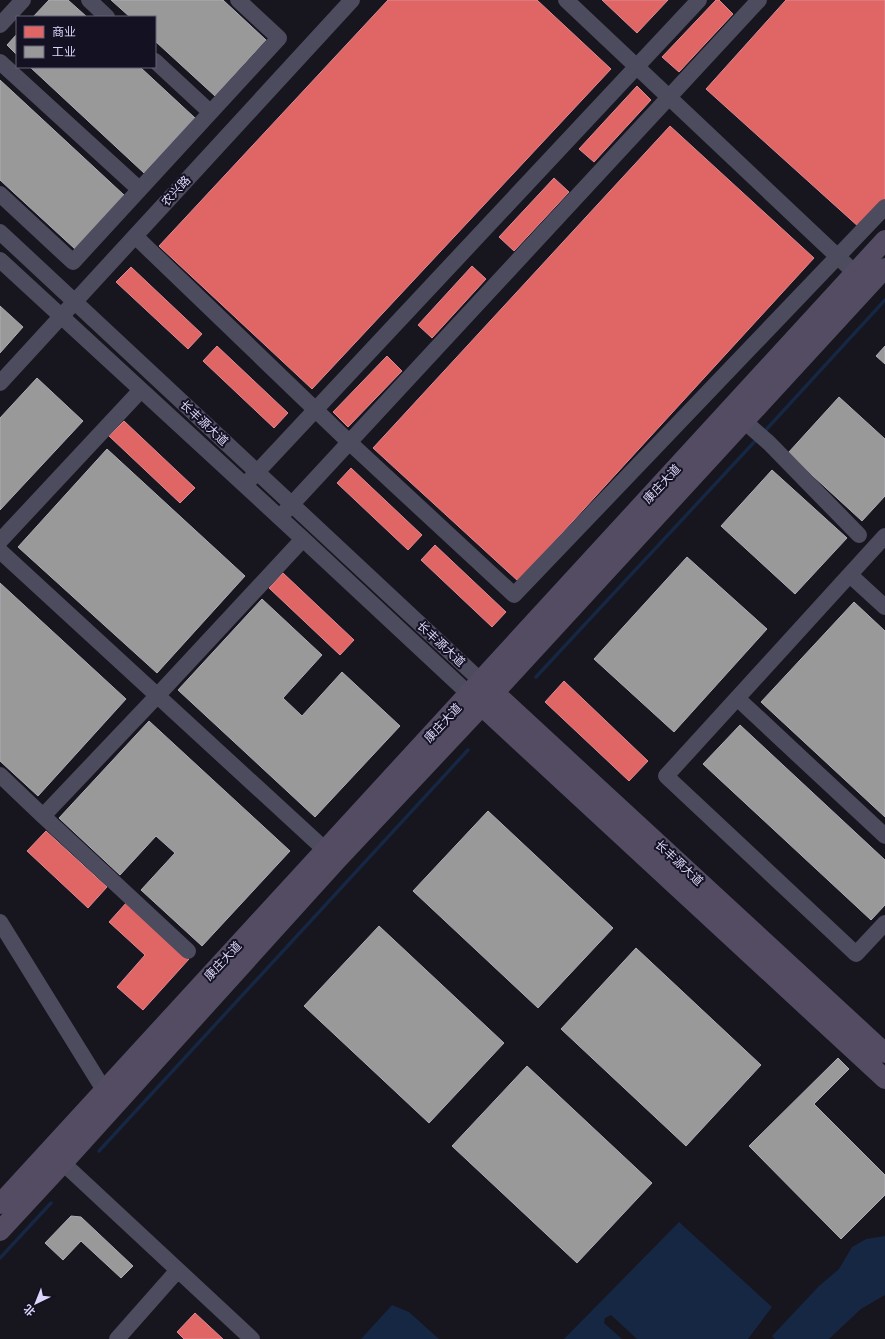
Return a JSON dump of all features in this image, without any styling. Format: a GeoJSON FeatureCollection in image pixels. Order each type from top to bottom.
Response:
{"type":"FeatureCollection","features":[{"type":"Feature","properties":{"kind":"main road","name":"康庄大道"},"geometry":{"type":"LineString","coordinates":[[0,1204],[104,1090],[331,856],[482,694],[885,240]]}},
{"type":"Feature","properties":{"kind":"main road","name":"康庄大道"},"geometry":{"type":"LineString","coordinates":[[482,694],[751,426],[885,268]]}},
{"type":"Feature","properties":{"kind":"main road","name":"长丰源大道"},"geometry":{"type":"LineString","coordinates":[[482,694],[885,1053]]}},
{"type":"Feature","properties":{"kind":"main road","name":"长丰源大道"},"geometry":{"type":"LineString","coordinates":[[482,694],[885,1079]]}},
{"type":"Feature","properties":{"kind":"main road","name":"康庄大道"},"geometry":{"type":"LineString","coordinates":[[0,1231],[63,1163],[331,856]]}},
{"type":"Feature","properties":{"kind":"street"},"geometry":{"type":"LineString","coordinates":[[0,25],[23,0]]}},
{"type":"Feature","properties":{"kind":"street"},"geometry":{"type":"LineString","coordinates":[[89,0],[106,16]]}},
{"type":"Feature","properties":{"kind":"street"},"geometry":{"type":"LineString","coordinates":[[0,194],[73,262],[279,38],[238,0]]}},
{"type":"Feature","properties":{"kind":"street","name":"农兴路"},"geometry":{"type":"LineString","coordinates":[[0,383],[352,0]]}},
{"type":"Feature","properties":{"kind":"street"},"geometry":{"type":"LineString","coordinates":[[566,0],[856,273]]}},
{"type":"Feature","properties":{"kind":"street"},"geometry":{"type":"LineString","coordinates":[[245,485],[699,0]]}},
{"type":"Feature","properties":{"kind":"street"},"geometry":{"type":"LineString","coordinates":[[280,517],[759,0]]}},
{"type":"Feature","properties":{"kind":"street"},"geometry":{"type":"LineString","coordinates":[[0,62],[139,189]]}},
{"type":"Feature","properties":{"kind":"street"},"geometry":{"type":"LineString","coordinates":[[156,62],[210,112]]}},
{"type":"Feature","properties":{"kind":"street"},"geometry":{"type":"LineString","coordinates":[[134,236],[316,410],[514,595],[885,207]]}},
{"type":"Feature","properties":{"kind":"street","name":"长丰源大道"},"geometry":{"type":"LineString","coordinates":[[0,232],[292,504],[482,694]]}},
{"type":"Feature","properties":{"kind":"street","name":"长丰源大道"},"geometry":{"type":"LineString","coordinates":[[0,260],[304,539],[482,694]]}},
{"type":"Feature","properties":{"kind":"street"},"geometry":{"type":"LineString","coordinates":[[0,541],[141,390]]}},
{"type":"Feature","properties":{"kind":"street"},"geometry":{"type":"LineString","coordinates":[[751,426],[859,535]]}},
{"type":"Feature","properties":{"kind":"street"},"geometry":{"type":"LineString","coordinates":[[885,536],[666,776],[856,954],[885,923]]}},
{"type":"Feature","properties":{"kind":"street"},"geometry":{"type":"LineString","coordinates":[[43,816],[304,539]]}},
{"type":"Feature","properties":{"kind":"street"},"geometry":{"type":"LineString","coordinates":[[0,551],[331,856]]}},
{"type":"Feature","properties":{"kind":"street"},"geometry":{"type":"LineString","coordinates":[[850,575],[885,608]]}},
{"type":"Feature","properties":{"kind":"street"},"geometry":{"type":"LineString","coordinates":[[737,698],[885,836]]}},
{"type":"Feature","properties":{"kind":"street"},"geometry":{"type":"LineString","coordinates":[[0,775],[188,951]]}},
{"type":"Feature","properties":{"kind":"street"},"geometry":{"type":"LineString","coordinates":[[0,922],[104,1090]]}},
{"type":"Feature","properties":{"kind":"street"},"geometry":{"type":"LineString","coordinates":[[63,1163],[252,1339]]}},
{"type":"Feature","properties":{"kind":"street"},"geometry":{"type":"LineString","coordinates":[[117,1339],[178,1270]]}},
{"type":"Feature","properties":{"kind":"water"},"geometry":{"type":"Polygon","coordinates":[[[679,1222],[772,1307],[748,1339],[637,1339],[611,1315],[605,1318],[604,1323],[622,1339],[564,1339],[679,1222]]]}},
{"type":"Feature","properties":{"kind":"water"},"geometry":{"type":"Polygon","coordinates":[[[885,1236],[885,1295],[861,1309],[829,1339],[775,1339],[772,1336],[819,1286],[839,1269],[852,1247],[866,1239],[885,1236]]]}},
{"type":"Feature","properties":{"kind":"water"},"geometry":{"type":"Polygon","coordinates":[[[392,1305],[409,1312],[439,1339],[361,1339],[392,1305]]]}},
{"type":"Feature","properties":{"kind":"building: 商业"},"geometry":{"type":"Polygon","coordinates":[[[388,0],[537,0],[611,69],[312,389],[159,246],[388,0]]]}},
{"type":"Feature","properties":{"kind":"building: 商业"},"geometry":{"type":"Polygon","coordinates":[[[602,0],[668,0],[637,33],[602,0]]]}},
{"type":"Feature","properties":{"kind":"building: 商业"},"geometry":{"type":"Polygon","coordinates":[[[716,0],[719,0],[733,14],[679,72],[662,57],[716,0]]]}},
{"type":"Feature","properties":{"kind":"building: 商业"},"geometry":{"type":"Polygon","coordinates":[[[786,0],[885,0],[885,201],[860,228],[706,89],[786,0]]]}},
{"type":"Feature","properties":{"kind":"building: 商业"},"geometry":{"type":"Polygon","coordinates":[[[637,86],[651,100],[594,162],[579,149],[637,86]]]}},
{"type":"Feature","properties":{"kind":"building: 商业"},"geometry":{"type":"Polygon","coordinates":[[[670,126],[814,258],[518,581],[373,448],[670,126]]]}},
{"type":"Feature","properties":{"kind":"building: 商业"},"geometry":{"type":"Polygon","coordinates":[[[554,178],[569,192],[514,251],[499,237],[554,178]]]}},
{"type":"Feature","properties":{"kind":"building: 商业"},"geometry":{"type":"Polygon","coordinates":[[[472,266],[486,279],[432,338],[418,325],[472,266]]]}},
{"type":"Feature","properties":{"kind":"building: 商业"},"geometry":{"type":"Polygon","coordinates":[[[131,267],[202,334],[188,349],[116,282],[131,267]]]}},
{"type":"Feature","properties":{"kind":"building: 商业"},"geometry":{"type":"Polygon","coordinates":[[[217,346],[288,413],[274,428],[203,361],[217,346]]]}},
{"type":"Feature","properties":{"kind":"building: 商业"},"geometry":{"type":"Polygon","coordinates":[[[387,356],[402,371],[348,427],[333,412],[387,356]]]}},
{"type":"Feature","properties":{"kind":"building: 商业"},"geometry":{"type":"Polygon","coordinates":[[[124,421],[195,488],[180,503],[109,436],[124,421]]]}},
{"type":"Feature","properties":{"kind":"building: 商业"},"geometry":{"type":"Polygon","coordinates":[[[351,468],[422,535],[408,550],[337,483],[351,468]]]}},
{"type":"Feature","properties":{"kind":"building: 商业"},"geometry":{"type":"Polygon","coordinates":[[[435,545],[506,612],[492,627],[421,560],[435,545]]]}},
{"type":"Feature","properties":{"kind":"building: 商业"},"geometry":{"type":"Polygon","coordinates":[[[283,573],[354,640],[340,655],[269,588],[283,573]]]}},
{"type":"Feature","properties":{"kind":"building: 商业"},"geometry":{"type":"Polygon","coordinates":[[[564,681],[648,761],[629,781],[545,702],[564,681]]]}},
{"type":"Feature","properties":{"kind":"building: 商业"},"geometry":{"type":"Polygon","coordinates":[[[46,831],[107,887],[88,908],[27,851],[46,831]]]}},
{"type":"Feature","properties":{"kind":"building: 商业"},"geometry":{"type":"Polygon","coordinates":[[[127,902],[189,959],[143,1010],[117,987],[145,955],[109,922],[127,902]]]}},
{"type":"Feature","properties":{"kind":"building: 商业"},"geometry":{"type":"Polygon","coordinates":[[[195,1313],[223,1339],[184,1339],[177,1332],[195,1313]]]}},
{"type":"Feature","properties":{"kind":"building: 工业"},"geometry":{"type":"Polygon","coordinates":[[[49,0],[68,0],[86,16],[34,16],[49,0]]]}},
{"type":"Feature","properties":{"kind":"building: 工业"},"geometry":{"type":"Polygon","coordinates":[[[111,0],[223,0],[266,40],[215,96],[156,42],[156,16],[129,16],[111,0]]]}},
{"type":"Feature","properties":{"kind":"building: 工业"},"geometry":{"type":"Polygon","coordinates":[[[16,35],[16,54],[7,45],[16,35]]]}},
{"type":"Feature","properties":{"kind":"building: 工业"},"geometry":{"type":"Polygon","coordinates":[[[31,68],[141,68],[195,118],[144,173],[31,68]]]}},
{"type":"Feature","properties":{"kind":"building: 工业"},"geometry":{"type":"Polygon","coordinates":[[[0,80],[124,195],[75,249],[0,180],[0,80]]]}},
{"type":"Feature","properties":{"kind":"building: 工业"},"geometry":{"type":"Polygon","coordinates":[[[0,306],[23,327],[0,353],[0,306]]]}},
{"type":"Feature","properties":{"kind":"building: 工业"},"geometry":{"type":"Polygon","coordinates":[[[885,346],[885,364],[876,356],[885,346]]]}},
{"type":"Feature","properties":{"kind":"building: 工业"},"geometry":{"type":"Polygon","coordinates":[[[37,378],[83,421],[0,510],[0,418],[37,378]]]}},
{"type":"Feature","properties":{"kind":"building: 工业"},"geometry":{"type":"Polygon","coordinates":[[[839,397],[885,439],[885,496],[862,521],[788,453],[839,397]]]}},
{"type":"Feature","properties":{"kind":"building: 工业"},"geometry":{"type":"Polygon","coordinates":[[[107,449],[245,576],[157,673],[18,547],[107,449]]]}},
{"type":"Feature","properties":{"kind":"building: 工业"},"geometry":{"type":"Polygon","coordinates":[[[772,470],[847,538],[795,594],[721,526],[772,470]]]}},
{"type":"Feature","properties":{"kind":"building: 工业"},"geometry":{"type":"Polygon","coordinates":[[[687,557],[767,629],[674,732],[594,659],[687,557]]]}},
{"type":"Feature","properties":{"kind":"building: 工业"},"geometry":{"type":"Polygon","coordinates":[[[0,583],[126,699],[38,796],[0,761],[0,583]]]}},
{"type":"Feature","properties":{"kind":"building: 工业"},"geometry":{"type":"Polygon","coordinates":[[[262,599],[322,655],[283,698],[302,716],[342,672],[400,726],[315,817],[178,690],[262,599]]]}},
{"type":"Feature","properties":{"kind":"building: 工业"},"geometry":{"type":"Polygon","coordinates":[[[854,602],[885,631],[885,817],[761,702],[854,602]]]}},
{"type":"Feature","properties":{"kind":"building: 工业"},"geometry":{"type":"Polygon","coordinates":[[[149,721],[290,851],[202,946],[141,890],[175,853],[156,836],[120,875],[59,818],[149,721]]]}},
{"type":"Feature","properties":{"kind":"building: 工业"},"geometry":{"type":"Polygon","coordinates":[[[740,725],[885,860],[885,905],[871,920],[703,764],[740,725]]]}},
{"type":"Feature","properties":{"kind":"building: 工业"},"geometry":{"type":"Polygon","coordinates":[[[488,811],[613,928],[538,1008],[413,891],[488,811]]]}},
{"type":"Feature","properties":{"kind":"building: 工业"},"geometry":{"type":"Polygon","coordinates":[[[379,926],[504,1043],[429,1123],[304,1006],[379,926]]]}},
{"type":"Feature","properties":{"kind":"building: 工业"},"geometry":{"type":"Polygon","coordinates":[[[636,948],[761,1065],[686,1146],[561,1029],[636,948]]]}},
{"type":"Feature","properties":{"kind":"building: 工业"},"geometry":{"type":"Polygon","coordinates":[[[838,1058],[849,1069],[814,1104],[885,1175],[885,1195],[841,1239],[749,1146],[838,1058]]]}},
{"type":"Feature","properties":{"kind":"building: 工业"},"geometry":{"type":"Polygon","coordinates":[[[527,1066],[652,1183],[577,1263],[452,1146],[527,1066]]]}},
{"type":"Feature","properties":{"kind":"building: 工业"},"geometry":{"type":"Polygon","coordinates":[[[71,1216],[81,1217],[133,1266],[121,1278],[81,1241],[63,1260],[45,1243],[71,1216]]]}},
{"type":"Feature","properties":{"kind":"waterway"},"geometry":{"type":"LineString","coordinates":[[763,433],[885,300]]}},
{"type":"Feature","properties":{"kind":"waterway"},"geometry":{"type":"LineString","coordinates":[[536,677],[757,439]]}},
{"type":"Feature","properties":{"kind":"waterway"},"geometry":{"type":"LineString","coordinates":[[99,1151],[468,750]]}},
{"type":"Feature","properties":{"kind":"waterway"},"geometry":{"type":"LineString","coordinates":[[0,1258],[51,1203]]}}]}
